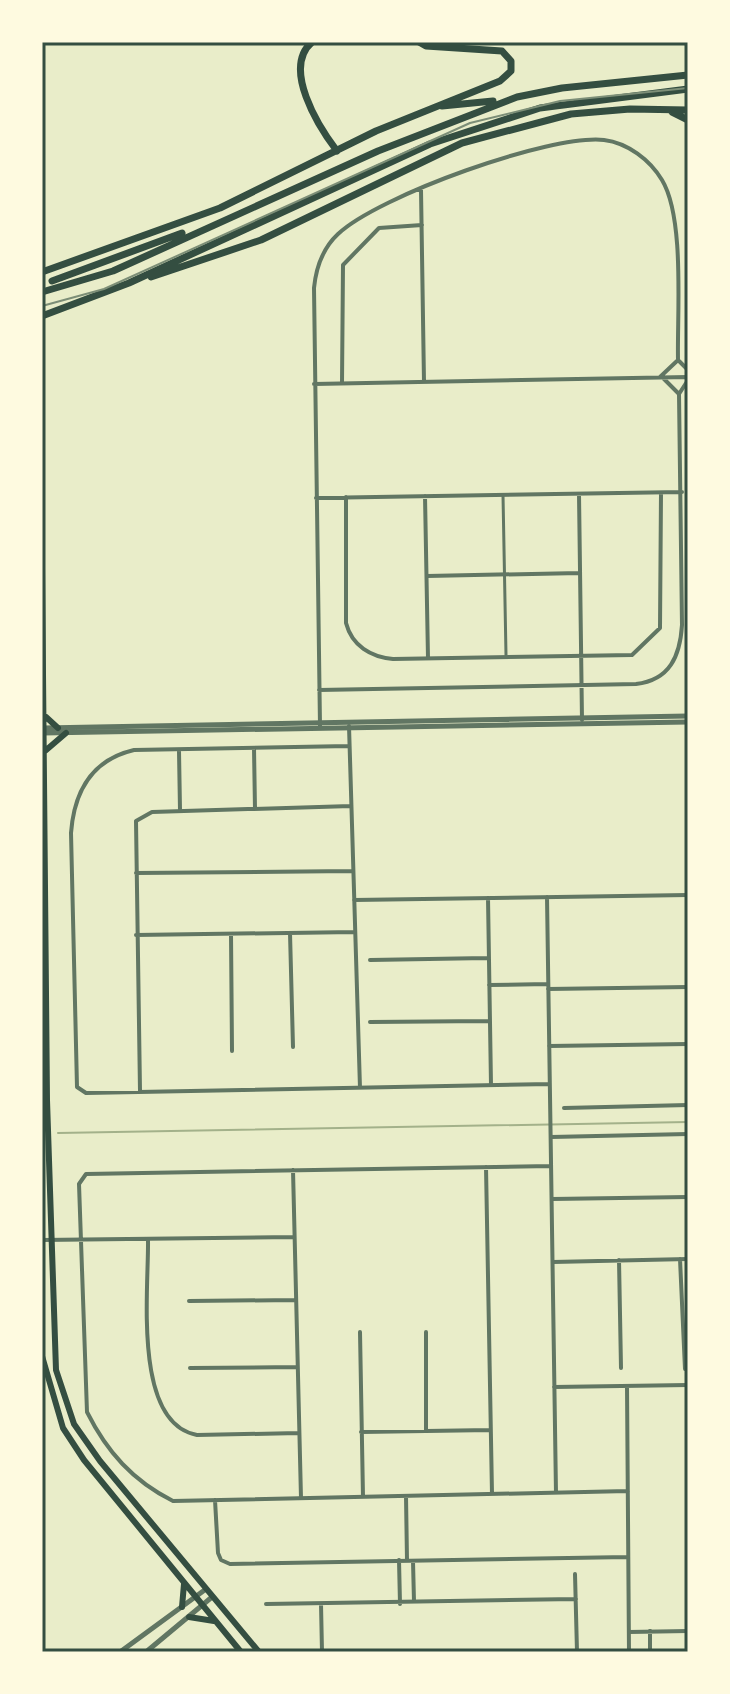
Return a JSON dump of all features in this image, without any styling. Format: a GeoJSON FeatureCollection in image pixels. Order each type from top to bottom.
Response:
{"type":"FeatureCollection","features":[{"type":"Feature","properties":{"kind":"highway"},"geometry":{"type":"LineString","coordinates":[[312,42],[300,58],[299,75],[326,136],[337,151]]}},
{"type":"Feature","properties":{"kind":"highway"},"geometry":{"type":"LineString","coordinates":[[42,272],[220,208],[337,151],[500,81],[511,71],[511,61],[502,51],[426,46],[419,42]]}},
{"type":"Feature","properties":{"kind":"highway"},"geometry":{"type":"LineString","coordinates":[[436,107],[478,104],[562,88],[688,75]]}},
{"type":"Feature","properties":{"kind":"highway"},"geometry":{"type":"LineString","coordinates":[[129,283],[430,144],[523,114],[569,103],[688,89]]}},
{"type":"Feature","properties":{"kind":"highway"},"geometry":{"type":"LineString","coordinates":[[42,292],[113,271],[378,151],[517,97]]}},
{"type":"Feature","properties":{"kind":"highway"},"geometry":{"type":"LineString","coordinates":[[665,110],[688,120]]}},
{"type":"Feature","properties":{"kind":"highway"},"geometry":{"type":"LineString","coordinates":[[462,143],[571,114],[688,110]]}},
{"type":"Feature","properties":{"kind":"highway"},"geometry":{"type":"LineString","coordinates":[[43,316],[129,283],[261,240],[523,114]]}},
{"type":"Feature","properties":{"kind":"highway"},"geometry":{"type":"LineString","coordinates":[[52,281],[218,221]]}},
{"type":"Feature","properties":{"kind":"main road"},"geometry":{"type":"LineString","coordinates":[[42,568],[45,1100],[54,1353],[67,1409],[100,1461],[259,1652]]}},
{"type":"Feature","properties":{"kind":"main road"},"geometry":{"type":"LineString","coordinates":[[44,714],[58,728]]}},
{"type":"Feature","properties":{"kind":"main road"},"geometry":{"type":"LineString","coordinates":[[45,751],[66,733]]}},
{"type":"Feature","properties":{"kind":"main road"},"geometry":{"type":"LineString","coordinates":[[42,1356],[63,1428],[84,1460],[241,1652]]}},
{"type":"Feature","properties":{"kind":"main road"},"geometry":{"type":"LineString","coordinates":[[182,1607],[186,1600],[183,1579]]}},
{"type":"Feature","properties":{"kind":"main road"},"geometry":{"type":"LineString","coordinates":[[189,1617],[217,1622]]}},
{"type":"Feature","properties":{"kind":"street"},"geometry":{"type":"LineString","coordinates":[[679,42],[688,43]]}},
{"type":"Feature","properties":{"kind":"street"},"geometry":{"type":"LineString","coordinates":[[320,727],[314,288],[325,252],[349,224],[421,190],[499,160],[550,146],[607,141],[630,149],[656,171],[672,202],[678,360],[671,370],[659,378]]}},
{"type":"Feature","properties":{"kind":"street"},"geometry":{"type":"LineString","coordinates":[[421,190],[424,382]]}},
{"type":"Feature","properties":{"kind":"street"},"geometry":{"type":"LineString","coordinates":[[342,384],[343,265],[379,228],[422,225]]}},
{"type":"Feature","properties":{"kind":"street"},"geometry":{"type":"LineString","coordinates":[[678,360],[688,370]]}},
{"type":"Feature","properties":{"kind":"street"},"geometry":{"type":"LineString","coordinates":[[659,378],[679,394]]}},
{"type":"Feature","properties":{"kind":"street"},"geometry":{"type":"LineString","coordinates":[[314,384],[688,379],[679,394],[682,625],[678,655],[668,670],[644,683],[319,690]]}},
{"type":"Feature","properties":{"kind":"street"},"geometry":{"type":"LineString","coordinates":[[316,498],[682,492]]}},
{"type":"Feature","properties":{"kind":"street"},"geometry":{"type":"LineString","coordinates":[[346,497],[348,632],[375,658],[506,658],[632,655],[660,628],[661,493]]}},
{"type":"Feature","properties":{"kind":"street"},"geometry":{"type":"LineString","coordinates":[[579,494],[582,721]]}},
{"type":"Feature","properties":{"kind":"street"},"geometry":{"type":"LineString","coordinates":[[503,495],[506,658]]}},
{"type":"Feature","properties":{"kind":"street"},"geometry":{"type":"LineString","coordinates":[[425,496],[428,658]]}},
{"type":"Feature","properties":{"kind":"street"},"geometry":{"type":"LineString","coordinates":[[427,576],[581,573]]}},
{"type":"Feature","properties":{"kind":"street"},"geometry":{"type":"LineString","coordinates":[[43,730],[66,733],[688,719]]}},
{"type":"Feature","properties":{"kind":"street"},"geometry":{"type":"LineString","coordinates":[[349,726],[360,1088]]}},
{"type":"Feature","properties":{"kind":"street"},"geometry":{"type":"LineString","coordinates":[[43,730],[320,727]]}},
{"type":"Feature","properties":{"kind":"street"},"geometry":{"type":"LineString","coordinates":[[349,746],[134,750],[110,759],[86,780],[73,809],[77,1087],[86,1093],[550,1084]]}},
{"type":"Feature","properties":{"kind":"street"},"geometry":{"type":"LineString","coordinates":[[254,748],[255,809]]}},
{"type":"Feature","properties":{"kind":"street"},"geometry":{"type":"LineString","coordinates":[[179,751],[180,810]]}},
{"type":"Feature","properties":{"kind":"street"},"geometry":{"type":"LineString","coordinates":[[140,1091],[136,821],[146,813],[180,810],[351,806]]}},
{"type":"Feature","properties":{"kind":"street"},"geometry":{"type":"LineString","coordinates":[[135,873],[353,871]]}},
{"type":"Feature","properties":{"kind":"street"},"geometry":{"type":"LineString","coordinates":[[354,900],[688,895]]}},
{"type":"Feature","properties":{"kind":"street"},"geometry":{"type":"LineString","coordinates":[[547,897],[556,1493]]}},
{"type":"Feature","properties":{"kind":"street"},"geometry":{"type":"LineString","coordinates":[[488,898],[491,1085]]}},
{"type":"Feature","properties":{"kind":"street"},"geometry":{"type":"LineString","coordinates":[[136,935],[355,932]]}},
{"type":"Feature","properties":{"kind":"street"},"geometry":{"type":"LineString","coordinates":[[290,933],[293,1047]]}},
{"type":"Feature","properties":{"kind":"street"},"geometry":{"type":"LineString","coordinates":[[231,934],[232,1051]]}},
{"type":"Feature","properties":{"kind":"street"},"geometry":{"type":"LineString","coordinates":[[370,960],[488,958]]}},
{"type":"Feature","properties":{"kind":"street"},"geometry":{"type":"LineString","coordinates":[[489,985],[688,987]]}},
{"type":"Feature","properties":{"kind":"street"},"geometry":{"type":"LineString","coordinates":[[370,1022],[489,1021]]}},
{"type":"Feature","properties":{"kind":"street"},"geometry":{"type":"LineString","coordinates":[[549,1046],[688,1044]]}},
{"type":"Feature","properties":{"kind":"street"},"geometry":{"type":"LineString","coordinates":[[564,1108],[688,1105]]}},
{"type":"Feature","properties":{"kind":"street"},"geometry":{"type":"LineString","coordinates":[[551,1137],[688,1134]]}},
{"type":"Feature","properties":{"kind":"street"},"geometry":{"type":"LineString","coordinates":[[551,1166],[86,1174],[79,1184],[79,1240],[87,1412],[98,1433],[129,1473],[148,1488],[173,1501],[628,1491]]}},
{"type":"Feature","properties":{"kind":"street"},"geometry":{"type":"LineString","coordinates":[[486,1167],[492,1494]]}},
{"type":"Feature","properties":{"kind":"street"},"geometry":{"type":"LineString","coordinates":[[293,1170],[301,1498]]}},
{"type":"Feature","properties":{"kind":"street"},"geometry":{"type":"LineString","coordinates":[[552,1199],[688,1197]]}},
{"type":"Feature","properties":{"kind":"street"},"geometry":{"type":"LineString","coordinates":[[42,1240],[294,1237]]}},
{"type":"Feature","properties":{"kind":"street"},"geometry":{"type":"LineString","coordinates":[[148,1239],[149,1371],[155,1392],[169,1416],[183,1432],[197,1435],[299,1433]]}},
{"type":"Feature","properties":{"kind":"street"},"geometry":{"type":"LineString","coordinates":[[680,1259],[685,1369]]}},
{"type":"Feature","properties":{"kind":"street"},"geometry":{"type":"LineString","coordinates":[[553,1262],[688,1259]]}},
{"type":"Feature","properties":{"kind":"street"},"geometry":{"type":"LineString","coordinates":[[619,1260],[621,1368]]}},
{"type":"Feature","properties":{"kind":"street"},"geometry":{"type":"LineString","coordinates":[[189,1301],[296,1300]]}},
{"type":"Feature","properties":{"kind":"street"},"geometry":{"type":"LineString","coordinates":[[360,1332],[363,1497]]}},
{"type":"Feature","properties":{"kind":"street"},"geometry":{"type":"LineString","coordinates":[[426,1332],[426,1431]]}},
{"type":"Feature","properties":{"kind":"street"},"geometry":{"type":"LineString","coordinates":[[190,1368],[297,1367]]}},
{"type":"Feature","properties":{"kind":"street"},"geometry":{"type":"LineString","coordinates":[[554,1387],[688,1385]]}},
{"type":"Feature","properties":{"kind":"street"},"geometry":{"type":"LineString","coordinates":[[627,1386],[629,1652]]}},
{"type":"Feature","properties":{"kind":"street"},"geometry":{"type":"LineString","coordinates":[[361,1432],[491,1430]]}},
{"type":"Feature","properties":{"kind":"street"},"geometry":{"type":"LineString","coordinates":[[406,1496],[414,1603]]}},
{"type":"Feature","properties":{"kind":"street"},"geometry":{"type":"LineString","coordinates":[[215,1500],[218,1553],[221,1560],[230,1564],[628,1557]]}},
{"type":"Feature","properties":{"kind":"street"},"geometry":{"type":"LineString","coordinates":[[399,1560],[403,1604]]}},
{"type":"Feature","properties":{"kind":"street"},"geometry":{"type":"LineString","coordinates":[[575,1574],[577,1652]]}},
{"type":"Feature","properties":{"kind":"street"},"geometry":{"type":"LineString","coordinates":[[120,1652],[206,1589]]}},
{"type":"Feature","properties":{"kind":"street"},"geometry":{"type":"LineString","coordinates":[[146,1652],[212,1597]]}},
{"type":"Feature","properties":{"kind":"street"},"geometry":{"type":"LineString","coordinates":[[266,1604],[576,1599]]}},
{"type":"Feature","properties":{"kind":"street"},"geometry":{"type":"LineString","coordinates":[[321,1604],[322,1652]]}},
{"type":"Feature","properties":{"kind":"street"},"geometry":{"type":"LineString","coordinates":[[650,1631],[650,1652]]}},
{"type":"Feature","properties":{"kind":"street"},"geometry":{"type":"LineString","coordinates":[[629,1632],[688,1631]]}},
{"type":"Feature","properties":{"kind":"waterway"},"geometry":{"type":"LineString","coordinates":[[58,1133],[688,1122]]}},
{"type":"Feature","properties":{"kind":"tram line"},"geometry":{"type":"LineString","coordinates":[[42,306],[104,289],[470,123],[560,101],[688,88]]}}]}
